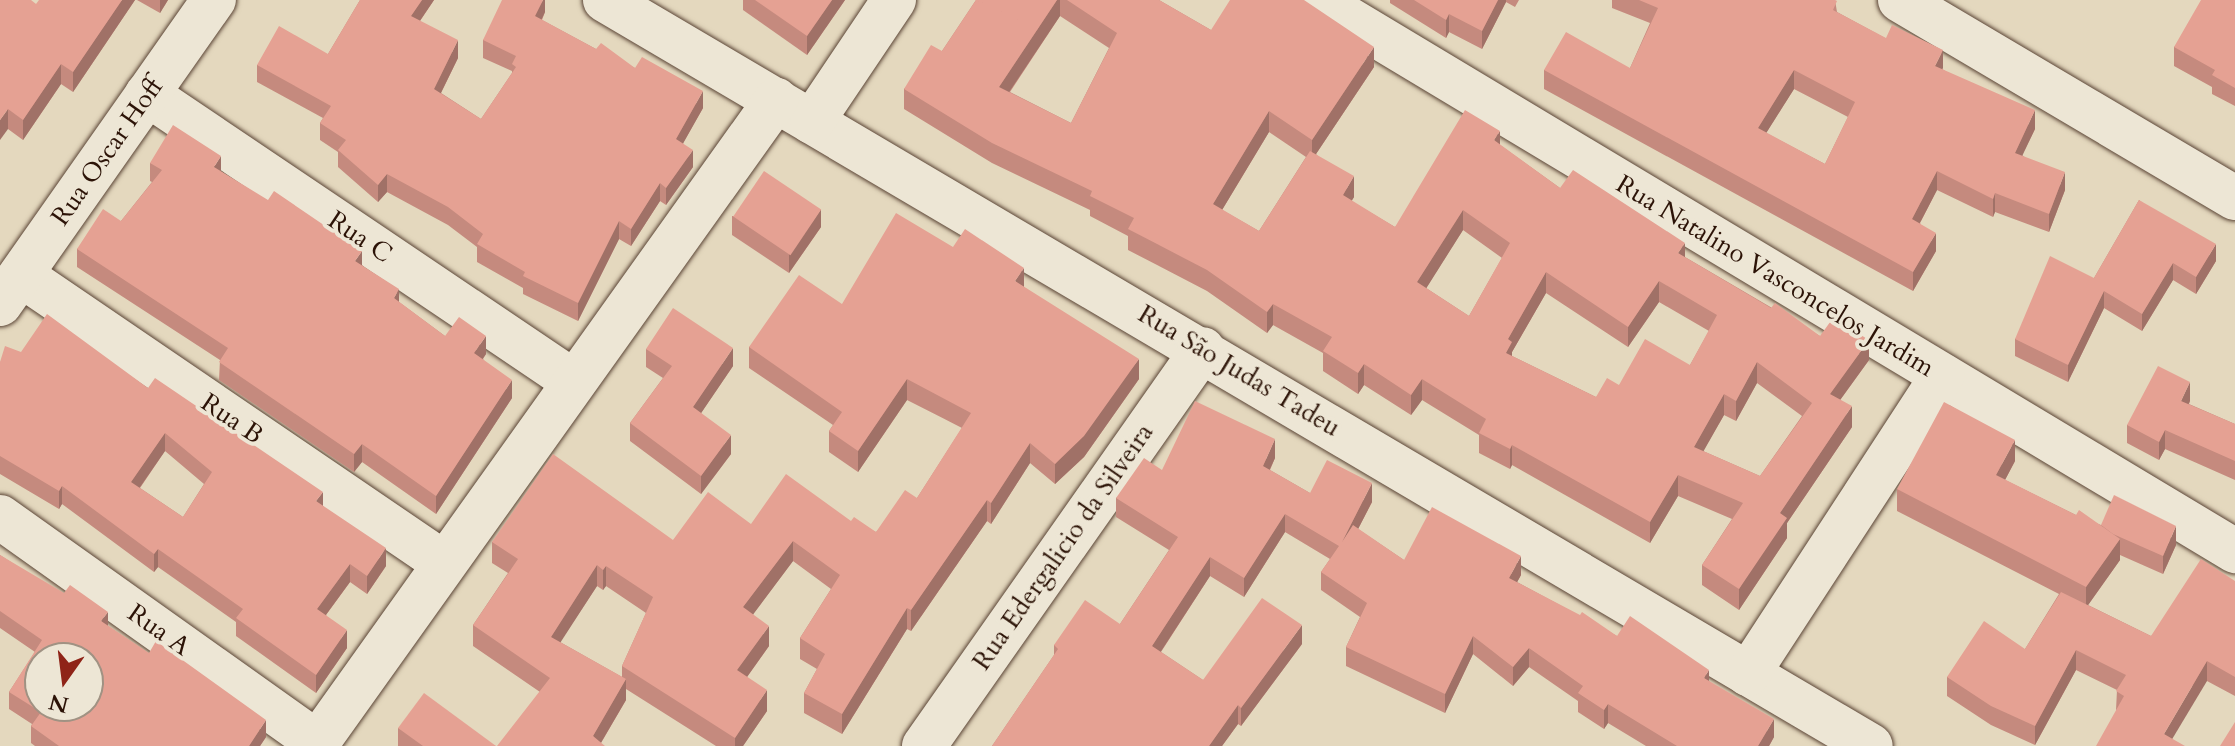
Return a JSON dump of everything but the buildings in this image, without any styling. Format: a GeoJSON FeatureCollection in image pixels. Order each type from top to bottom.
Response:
{"type":"FeatureCollection","features":[{"type":"Feature","properties":{"kind":"street","name":"Rua Oscar Hoff"},"geometry":{"type":"LineString","coordinates":[[11,289],[214,0]]}},
{"type":"Feature","properties":{"kind":"street","name":"Rua São Judas Tadeu"},"geometry":{"type":"LineString","coordinates":[[605,0],[1203,349],[1871,746]]}},
{"type":"Feature","properties":{"kind":"street"},"geometry":{"type":"LineString","coordinates":[[316,744],[573,381],[794,111],[894,0]]}},
{"type":"Feature","properties":{"kind":"street","name":"Rua Natalino Vasconcelos Jardim"},"geometry":{"type":"LineString","coordinates":[[1317,0],[2235,551]]}},
{"type":"Feature","properties":{"kind":"street"},"geometry":{"type":"LineString","coordinates":[[1900,0],[2235,198]]}},
{"type":"Feature","properties":{"kind":"street","name":"Rua C"},"geometry":{"type":"LineString","coordinates":[[147,94],[573,381]]}},
{"type":"Feature","properties":{"kind":"street","name":"Rua B"},"geometry":{"type":"LineString","coordinates":[[11,289],[444,563]]}},
{"type":"Feature","properties":{"kind":"street","name":"Rua Edergalicio da Silveira"},"geometry":{"type":"LineString","coordinates":[[924,746],[1203,349]]}},
{"type":"Feature","properties":{"kind":"street"},"geometry":{"type":"LineString","coordinates":[[1748,674],[1942,376]]}},
{"type":"Feature","properties":{"kind":"street","name":"Rua A"},"geometry":{"type":"LineString","coordinates":[[0,517],[316,744]]}}]}
